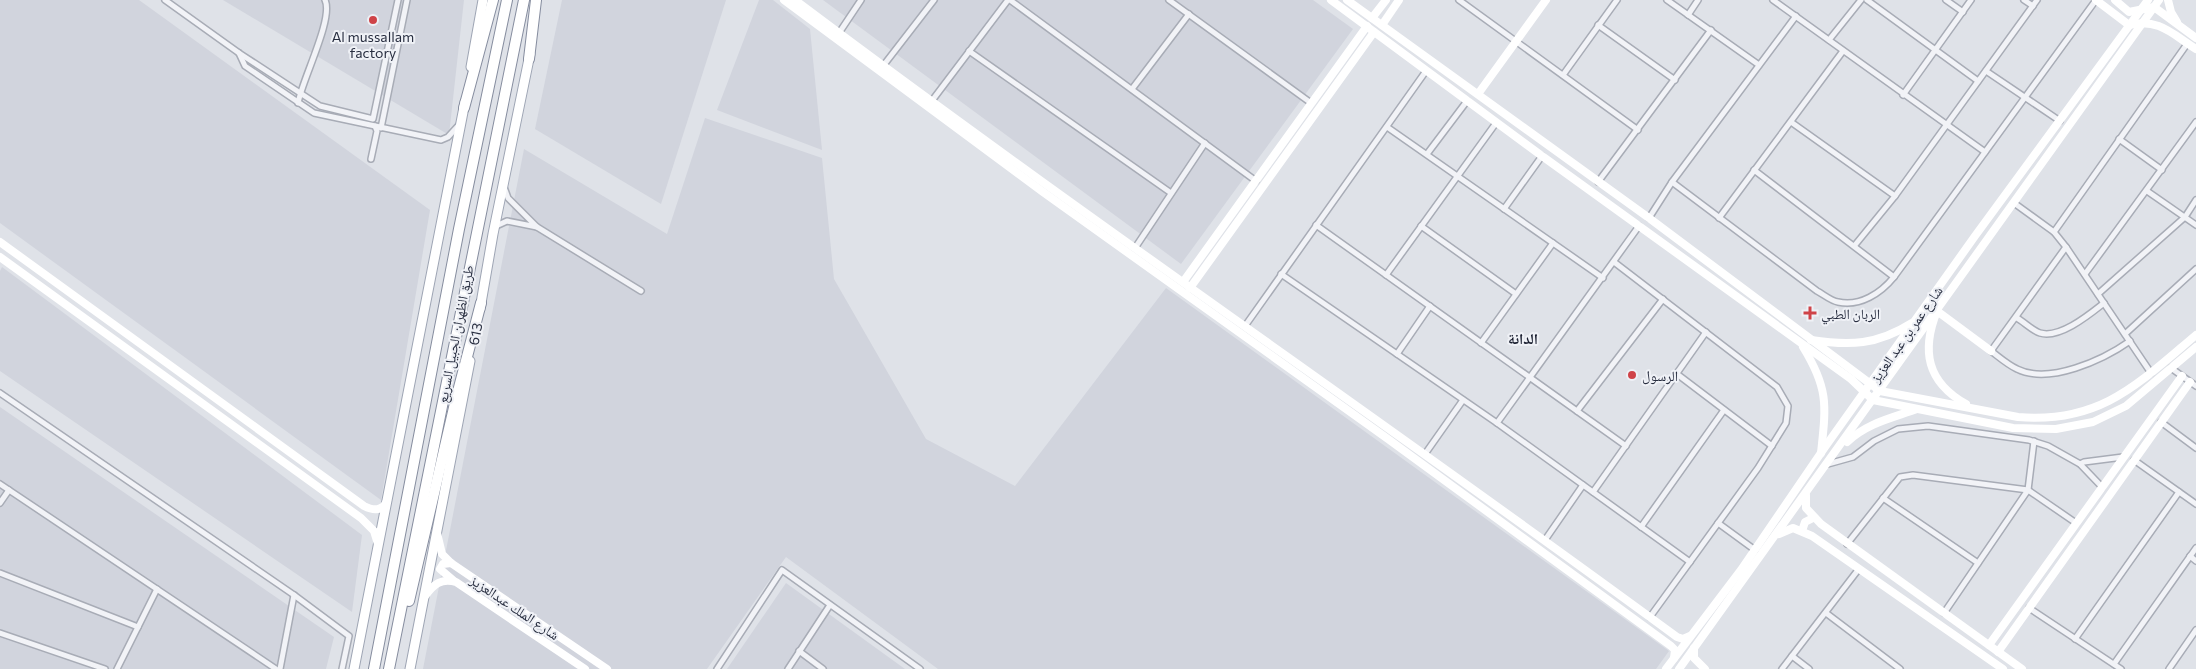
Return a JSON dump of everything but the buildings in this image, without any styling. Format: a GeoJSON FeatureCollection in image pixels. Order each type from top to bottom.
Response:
{"type":"FeatureCollection","features":[{"type":"Feature","properties":{"kind":"highway"},"geometry":{"type":"LineString","coordinates":[[464,108],[493,0]]}},
{"type":"Feature","properties":{"kind":"highway","name":"طريق الظهران الجبيل السريع"},"geometry":{"type":"LineString","coordinates":[[374,669],[459,229],[507,0]]}},
{"type":"Feature","properties":{"kind":"highway","name":"طريق الظهران الجبيل السريع"},"geometry":{"type":"LineString","coordinates":[[389,669],[524,0]]}},
{"type":"Feature","properties":{"kind":"highway"},"geometry":{"type":"LineString","coordinates":[[529,59],[536,0]]}},
{"type":"Feature","properties":{"kind":"highway"},"geometry":{"type":"LineString","coordinates":[[389,669],[416,573],[456,398],[482,303]]}},
{"type":"Feature","properties":{"kind":"main road"},"geometry":{"type":"LineString","coordinates":[[354,669],[464,108],[483,0]]}},
{"type":"Feature","properties":{"kind":"main road","name":"613"},"geometry":{"type":"LineString","coordinates":[[410,669],[482,303],[503,182],[541,0]]}},
{"type":"Feature","properties":{"kind":"street"},"geometry":{"type":"LineString","coordinates":[[165,0],[238,53],[320,106],[373,119]]}},
{"type":"Feature","properties":{"kind":"street"},"geometry":{"type":"LineString","coordinates":[[298,103],[300,93],[317,51],[326,12],[325,0]]}},
{"type":"Feature","properties":{"kind":"street"},"geometry":{"type":"LineString","coordinates":[[371,159],[377,131],[373,119],[398,0]]}},
{"type":"Feature","properties":{"kind":"street"},"geometry":{"type":"LineString","coordinates":[[784,0],[1184,294],[1396,445],[1671,646],[1675,650],[1674,658]]}},
{"type":"Feature","properties":{"kind":"street"},"geometry":{"type":"LineString","coordinates":[[795,0],[931,102],[1650,617],[1681,639],[1690,636]]}},
{"type":"Feature","properties":{"kind":"street"},"geometry":{"type":"LineString","coordinates":[[839,33],[861,0]]}},
{"type":"Feature","properties":{"kind":"street"},"geometry":{"type":"LineString","coordinates":[[884,66],[934,0]]}},
{"type":"Feature","properties":{"kind":"street"},"geometry":{"type":"LineString","coordinates":[[931,102],[1009,0],[1256,181]]}},
{"type":"Feature","properties":{"kind":"street"},"geometry":{"type":"LineString","coordinates":[[1170,0],[1311,103]]}},
{"type":"Feature","properties":{"kind":"street"},"geometry":{"type":"LineString","coordinates":[[1331,0],[1639,226],[1804,341],[1880,391],[1975,408],[2018,418],[2036,419],[2080,413],[2118,398],[2134,388],[2196,335]]}},
{"type":"Feature","properties":{"kind":"street"},"geometry":{"type":"LineString","coordinates":[[1347,0],[1649,218],[1851,379],[1874,400],[2013,428],[2056,429],[2077,426],[2093,422],[2126,406],[2196,346]]}},
{"type":"Feature","properties":{"kind":"street"},"geometry":{"type":"LineString","coordinates":[[1372,18],[1386,0]]}},
{"type":"Feature","properties":{"kind":"street"},"geometry":{"type":"LineString","coordinates":[[1382,25],[1399,0]]}},
{"type":"Feature","properties":{"kind":"street"},"geometry":{"type":"LineString","coordinates":[[1459,0],[1638,130]]}},
{"type":"Feature","properties":{"kind":"street"},"geometry":{"type":"LineString","coordinates":[[1478,94],[1546,0]]}},
{"type":"Feature","properties":{"kind":"street"},"geometry":{"type":"LineString","coordinates":[[1563,75],[1617,0]]}},
{"type":"Feature","properties":{"kind":"street"},"geometry":{"type":"LineString","coordinates":[[1667,0],[1759,66]]}},
{"type":"Feature","properties":{"kind":"street"},"geometry":{"type":"LineString","coordinates":[[1688,14],[1698,0]]}},
{"type":"Feature","properties":{"kind":"street"},"geometry":{"type":"LineString","coordinates":[[1829,40],[1861,0]]}},
{"type":"Feature","properties":{"kind":"street"},"geometry":{"type":"LineString","coordinates":[[1867,0],[1978,81]]}},
{"type":"Feature","properties":{"kind":"street"},"geometry":{"type":"LineString","coordinates":[[1946,0],[1963,12]]}},
{"type":"Feature","properties":{"kind":"street"},"geometry":{"type":"LineString","coordinates":[[1903,95],[1971,0]]}},
{"type":"Feature","properties":{"kind":"street"},"geometry":{"type":"LineString","coordinates":[[2024,0],[2033,6]]}},
{"type":"Feature","properties":{"kind":"street"},"geometry":{"type":"LineString","coordinates":[[1855,245],[1895,196],[2037,0]]}},
{"type":"Feature","properties":{"kind":"street"},"geometry":{"type":"LineString","coordinates":[[1672,182],[1817,291],[1837,302],[1854,302],[1871,297],[1885,288],[1894,277],[2096,0],[2129,25],[2143,22],[2158,24],[2196,50]]}},
{"type":"Feature","properties":{"kind":"street"},"geometry":{"type":"LineString","coordinates":[[2115,0],[2129,12],[2154,7],[2181,28],[2195,35]]}},
{"type":"Feature","properties":{"kind":"street","name":"شارع عمر بن عبد العزيز"},"geometry":{"type":"LineString","coordinates":[[1666,669],[1755,550],[1820,453],[2148,0]]}},
{"type":"Feature","properties":{"kind":"street","name":"شارع عمر بن عبد العزيز"},"geometry":{"type":"LineString","coordinates":[[1680,669],[2159,0]]}},
{"type":"Feature","properties":{"kind":"street"},"geometry":{"type":"LineString","coordinates":[[2168,0],[2171,12],[2181,28]]}},
{"type":"Feature","properties":{"kind":"street"},"geometry":{"type":"LineString","coordinates":[[1776,1],[1903,95],[1985,152]]}},
{"type":"Feature","properties":{"kind":"street"},"geometry":{"type":"LineString","coordinates":[[376,126],[406,2]]}},
{"type":"Feature","properties":{"kind":"street"},"geometry":{"type":"LineString","coordinates":[[1132,89],[1189,14]]}},
{"type":"Feature","properties":{"kind":"street"},"geometry":{"type":"LineString","coordinates":[[1649,218],[1672,182],[1796,16]]}},
{"type":"Feature","properties":{"kind":"street"},"geometry":{"type":"LineString","coordinates":[[1598,25],[1674,80]]}},
{"type":"Feature","properties":{"kind":"street"},"geometry":{"type":"LineString","coordinates":[[1184,294],[1187,285],[1256,181],[1367,26]]}},
{"type":"Feature","properties":{"kind":"street"},"geometry":{"type":"LineString","coordinates":[[1598,182],[1711,30]]}},
{"type":"Feature","properties":{"kind":"street"},"geometry":{"type":"LineString","coordinates":[[1187,285],[1374,32]]}},
{"type":"Feature","properties":{"kind":"street"},"geometry":{"type":"LineString","coordinates":[[2054,232],[2187,44]]}},
{"type":"Feature","properties":{"kind":"street"},"geometry":{"type":"LineString","coordinates":[[969,51],[1172,193]]}},
{"type":"Feature","properties":{"kind":"street"},"geometry":{"type":"LineString","coordinates":[[1719,218],[1843,51]]}},
{"type":"Feature","properties":{"kind":"street"},"geometry":{"type":"LineString","coordinates":[[238,53],[245,66],[314,113],[441,140],[448,137],[460,124]]}},
{"type":"Feature","properties":{"kind":"street"},"geometry":{"type":"LineString","coordinates":[[1245,326],[1426,71]]}},
{"type":"Feature","properties":{"kind":"street"},"geometry":{"type":"LineString","coordinates":[[1986,71],[2060,121]]}},
{"type":"Feature","properties":{"kind":"street"},"geometry":{"type":"LineString","coordinates":[[1426,154],[1467,101]]}},
{"type":"Feature","properties":{"kind":"street"},"geometry":{"type":"LineString","coordinates":[[1386,274],[1496,122],[1505,119],[1504,113]]}},
{"type":"Feature","properties":{"kind":"street"},"geometry":{"type":"LineString","coordinates":[[1790,122],[1895,196]]}},
{"type":"Feature","properties":{"kind":"street"},"geometry":{"type":"LineString","coordinates":[[2085,274],[2196,122]]}},
{"type":"Feature","properties":{"kind":"street"},"geometry":{"type":"LineString","coordinates":[[1387,126],[1603,278]]}},
{"type":"Feature","properties":{"kind":"street"},"geometry":{"type":"LineString","coordinates":[[1513,135],[1515,129],[1524,128]]}},
{"type":"Feature","properties":{"kind":"street"},"geometry":{"type":"LineString","coordinates":[[2119,140],[2162,170]]}},
{"type":"Feature","properties":{"kind":"street"},"geometry":{"type":"LineString","coordinates":[[1135,248],[1205,143]]}},
{"type":"Feature","properties":{"kind":"street"},"geometry":{"type":"LineString","coordinates":[[1504,208],[1542,156]]}},
{"type":"Feature","properties":{"kind":"street"},"geometry":{"type":"LineString","coordinates":[[1754,170],[1855,245],[1894,277]]}},
{"type":"Feature","properties":{"kind":"street"},"geometry":{"type":"LineString","coordinates":[[503,182],[508,198],[537,227],[641,291]]}},
{"type":"Feature","properties":{"kind":"street"},"geometry":{"type":"LineString","coordinates":[[2147,191],[2196,225]]}},
{"type":"Feature","properties":{"kind":"street"},"geometry":{"type":"LineString","coordinates":[[2098,294],[2185,217],[2196,200]]}},
{"type":"Feature","properties":{"kind":"street"},"geometry":{"type":"LineString","coordinates":[[2014,204],[2054,232],[2085,274],[2151,373]]}},
{"type":"Feature","properties":{"kind":"street"},"geometry":{"type":"LineString","coordinates":[[493,234],[498,223],[506,221],[537,227]]}},
{"type":"Feature","properties":{"kind":"street"},"geometry":{"type":"LineString","coordinates":[[1316,225],[1626,446]]}},
{"type":"Feature","properties":{"kind":"street"},"geometry":{"type":"LineString","coordinates":[[1421,226],[1516,294]]}},
{"type":"Feature","properties":{"kind":"street"},"geometry":{"type":"LineString","coordinates":[[1497,424],[1639,226]]}},
{"type":"Feature","properties":{"kind":"street"},"geometry":{"type":"LineString","coordinates":[[0,242],[364,506],[378,510],[384,506],[388,499]]}},
{"type":"Feature","properties":{"kind":"street"},"geometry":{"type":"LineString","coordinates":[[1481,343],[1553,243]]}},
{"type":"Feature","properties":{"kind":"street"},"geometry":{"type":"LineString","coordinates":[[1991,351],[2017,318],[2066,247]]}},
{"type":"Feature","properties":{"kind":"street"},"geometry":{"type":"LineString","coordinates":[[0,257],[361,518],[374,531],[378,550]]}},
{"type":"Feature","properties":{"kind":"street"},"geometry":{"type":"LineString","coordinates":[[1612,603],[1630,610],[1644,620],[1650,617],[1772,446],[1786,423],[1788,406],[1777,387],[1614,262]]}},
{"type":"Feature","properties":{"kind":"street"},"geometry":{"type":"LineString","coordinates":[[2125,334],[2196,269]]}},
{"type":"Feature","properties":{"kind":"street"},"geometry":{"type":"LineString","coordinates":[[24,274],[58,294],[63,290],[60,285]]}},
{"type":"Feature","properties":{"kind":"street"},"geometry":{"type":"LineString","coordinates":[[1281,274],[1463,400],[1690,562]]}},
{"type":"Feature","properties":{"kind":"street"},"geometry":{"type":"LineString","coordinates":[[1577,411],[1663,299]]}},
{"type":"Feature","properties":{"kind":"street"},"geometry":{"type":"LineString","coordinates":[[2017,318],[2039,333],[2048,334],[2069,327],[2104,303]]}},
{"type":"Feature","properties":{"kind":"street"},"geometry":{"type":"LineString","coordinates":[[1397,354],[1430,306]]}},
{"type":"Feature","properties":{"kind":"street"},"geometry":{"type":"LineString","coordinates":[[1975,408],[1955,398],[1943,386],[1932,370],[1928,350],[1929,331],[1937,311],[2018,370],[2044,374],[2065,372],[2114,352],[2130,341]]}},
{"type":"Feature","properties":{"kind":"street"},"geometry":{"type":"LineString","coordinates":[[1804,341],[1864,343],[1894,335],[1916,321]]}},
{"type":"Feature","properties":{"kind":"street"},"geometry":{"type":"LineString","coordinates":[[1593,492],[1706,332]]}},
{"type":"Feature","properties":{"kind":"street"},"geometry":{"type":"LineString","coordinates":[[1804,341],[1824,391],[1826,406],[1820,453]]}},
{"type":"Feature","properties":{"kind":"street"},"geometry":{"type":"LineString","coordinates":[[1998,652],[2161,422],[2193,384],[2171,368]]}},
{"type":"Feature","properties":{"kind":"street"},"geometry":{"type":"LineString","coordinates":[[1677,374],[1772,446]]}},
{"type":"Feature","properties":{"kind":"street"},"geometry":{"type":"LineString","coordinates":[[1989,645],[2182,376]]}},
{"type":"Feature","properties":{"kind":"street"},"geometry":{"type":"LineString","coordinates":[[0,393],[294,595],[349,636]]}},
{"type":"Feature","properties":{"kind":"street"},"geometry":{"type":"LineString","coordinates":[[1425,454],[1463,400]]}},
{"type":"Feature","properties":{"kind":"street"},"geometry":{"type":"LineString","coordinates":[[1835,454],[1865,428],[1882,420],[1919,409]]}},
{"type":"Feature","properties":{"kind":"street"},"geometry":{"type":"LineString","coordinates":[[1641,527],[1724,410]]}},
{"type":"Feature","properties":{"kind":"street"},"geometry":{"type":"LineString","coordinates":[[2161,422],[2196,448]]}},
{"type":"Feature","properties":{"kind":"street"},"geometry":{"type":"LineString","coordinates":[[1828,464],[1853,457],[1874,442],[1898,429],[1928,426],[2034,441],[2048,446],[2080,464],[2102,487]]}},
{"type":"Feature","properties":{"kind":"street"},"geometry":{"type":"LineString","coordinates":[[1944,613],[2028,490],[2034,441]]}},
{"type":"Feature","properties":{"kind":"street"},"geometry":{"type":"LineString","coordinates":[[2080,464],[2123,457]]}},
{"type":"Feature","properties":{"kind":"street"},"geometry":{"type":"LineString","coordinates":[[2134,460],[2196,504]]}},
{"type":"Feature","properties":{"kind":"street"},"geometry":{"type":"LineString","coordinates":[[1847,544],[1900,477],[1913,474],[2028,490],[2076,523]]}},
{"type":"Feature","properties":{"kind":"street"},"geometry":{"type":"LineString","coordinates":[[0,484],[276,669]]}},
{"type":"Feature","properties":{"kind":"street"},"geometry":{"type":"LineString","coordinates":[[1545,540],[1583,485]]}},
{"type":"Feature","properties":{"kind":"street"},"geometry":{"type":"LineString","coordinates":[[0,503],[8,490]]}},
{"type":"Feature","properties":{"kind":"street"},"geometry":{"type":"LineString","coordinates":[[2075,639],[2179,492]]}},
{"type":"Feature","properties":{"kind":"street"},"geometry":{"type":"LineString","coordinates":[[1806,494],[1806,508],[1813,518],[2022,669]]}},
{"type":"Feature","properties":{"kind":"street"},"geometry":{"type":"LineString","coordinates":[[1883,498],[1978,563]]}},
{"type":"Feature","properties":{"kind":"street"},"geometry":{"type":"LineString","coordinates":[[361,518],[366,519],[370,516],[364,506]]}},
{"type":"Feature","properties":{"kind":"street"},"geometry":{"type":"LineString","coordinates":[[1802,531],[1806,522],[1813,518]]}},
{"type":"Feature","properties":{"kind":"street"},"geometry":{"type":"LineString","coordinates":[[1718,523],[1755,550]]}},
{"type":"Feature","properties":{"kind":"street"},"geometry":{"type":"LineString","coordinates":[[1777,535],[1793,528],[1802,531],[2003,669]]}},
{"type":"Feature","properties":{"kind":"street","name":"شارع الملك عبدالعزيز"},"geometry":{"type":"LineString","coordinates":[[437,534],[442,554],[451,563],[607,669]]}},
{"type":"Feature","properties":{"kind":"street"},"geometry":{"type":"LineString","coordinates":[[2114,664],[2196,548]]}},
{"type":"Feature","properties":{"kind":"street"},"geometry":{"type":"LineString","coordinates":[[2190,556],[2196,561]]}},
{"type":"Feature","properties":{"kind":"street"},"geometry":{"type":"LineString","coordinates":[[451,563],[443,564],[440,569],[456,582],[585,669]]}},
{"type":"Feature","properties":{"kind":"street"},"geometry":{"type":"LineString","coordinates":[[717,669],[782,570],[920,669]]}},
{"type":"Feature","properties":{"kind":"street"},"geometry":{"type":"LineString","coordinates":[[1782,669],[1858,570]]}},
{"type":"Feature","properties":{"kind":"street"},"geometry":{"type":"LineString","coordinates":[[0,572],[138,627]]}},
{"type":"Feature","properties":{"kind":"street"},"geometry":{"type":"LineString","coordinates":[[424,598],[439,582],[447,580],[456,582]]}},
{"type":"Feature","properties":{"kind":"street"},"geometry":{"type":"LineString","coordinates":[[117,669],[157,589]]}},
{"type":"Feature","properties":{"kind":"street"},"geometry":{"type":"LineString","coordinates":[[280,669],[294,595]]}},
{"type":"Feature","properties":{"kind":"street"},"geometry":{"type":"LineString","coordinates":[[788,669],[830,605]]}},
{"type":"Feature","properties":{"kind":"street"},"geometry":{"type":"LineString","coordinates":[[2030,608],[2121,669]]}},
{"type":"Feature","properties":{"kind":"street"},"geometry":{"type":"LineString","coordinates":[[1826,613],[1900,669]]}},
{"type":"Feature","properties":{"kind":"street"},"geometry":{"type":"LineString","coordinates":[[342,669],[349,636],[362,626]]}},
{"type":"Feature","properties":{"kind":"street"},"geometry":{"type":"LineString","coordinates":[[2169,669],[2196,630]]}},
{"type":"Feature","properties":{"kind":"street"},"geometry":{"type":"LineString","coordinates":[[0,633],[104,669]]}},
{"type":"Feature","properties":{"kind":"street"},"geometry":{"type":"LineString","coordinates":[[1694,648],[1694,658],[1701,668]]}},
{"type":"Feature","properties":{"kind":"street"},"geometry":{"type":"LineString","coordinates":[[799,652],[823,669]]}},
{"type":"Feature","properties":{"kind":"street"},"geometry":{"type":"LineString","coordinates":[[1792,656],[1809,669]]}},
{"type":"Feature","properties":{"kind":"shaded area"},"geometry":{"type":"Polygon","coordinates":[[[0,0],[139,0],[430,210],[381,500],[0,223],[0,0]]]}},
{"type":"Feature","properties":{"kind":"shaded area"},"geometry":{"type":"Polygon","coordinates":[[[223,0],[464,0],[449,135],[223,0]]]}},
{"type":"Feature","properties":{"kind":"shaded area"},"geometry":{"type":"Polygon","coordinates":[[[562,0],[726,0],[661,204],[535,129],[562,0]]]}},
{"type":"Feature","properties":{"kind":"shaded area"},"geometry":{"type":"Polygon","coordinates":[[[759,0],[773,0],[810,29],[822,150],[717,110],[759,0]]]}},
{"type":"Feature","properties":{"kind":"shaded area"},"geometry":{"type":"Polygon","coordinates":[[[823,0],[1313,0],[1353,29],[1181,264],[823,0]]]}},
{"type":"Feature","properties":{"kind":"shaded area"},"geometry":{"type":"Polygon","coordinates":[[[705,118],[822,158],[834,279],[926,439],[1015,486],[1166,288],[1669,651],[1656,669],[938,669],[786,557],[707,669],[423,669],[524,149],[667,234],[705,118]]]}},
{"type":"Feature","properties":{"kind":"shaded area"},"geometry":{"type":"Polygon","coordinates":[[[2,267],[362,535],[352,612],[0,371],[0,271],[2,267]]]}},
{"type":"Feature","properties":{"kind":"shaded area"},"geometry":{"type":"Polygon","coordinates":[[[0,407],[334,637],[326,669],[0,669],[0,407]]]}},
{"type":"Feature","properties":{"kind":"shaded area"},"geometry":{"type":"Polygon","coordinates":[[[786,583],[905,669],[727,669],[786,583]]]}},
{"type":"Feature","properties":{"kind":"place","name":"Al mussallam factory"},"geometry":{"type":"Point","coordinates":[373,20]}},
{"type":"Feature","properties":{"kind":"place","name":"الربان الطبي"},"geometry":{"type":"Point","coordinates":[1810,313]}},
{"type":"Feature","properties":{"kind":"place","name":"الرسول"},"geometry":{"type":"Point","coordinates":[1632,375]}},
{"type":"Feature","properties":{"kind":"district","name":"الدانة"},"geometry":{"type":"Point","coordinates":[1523,338]}}]}
